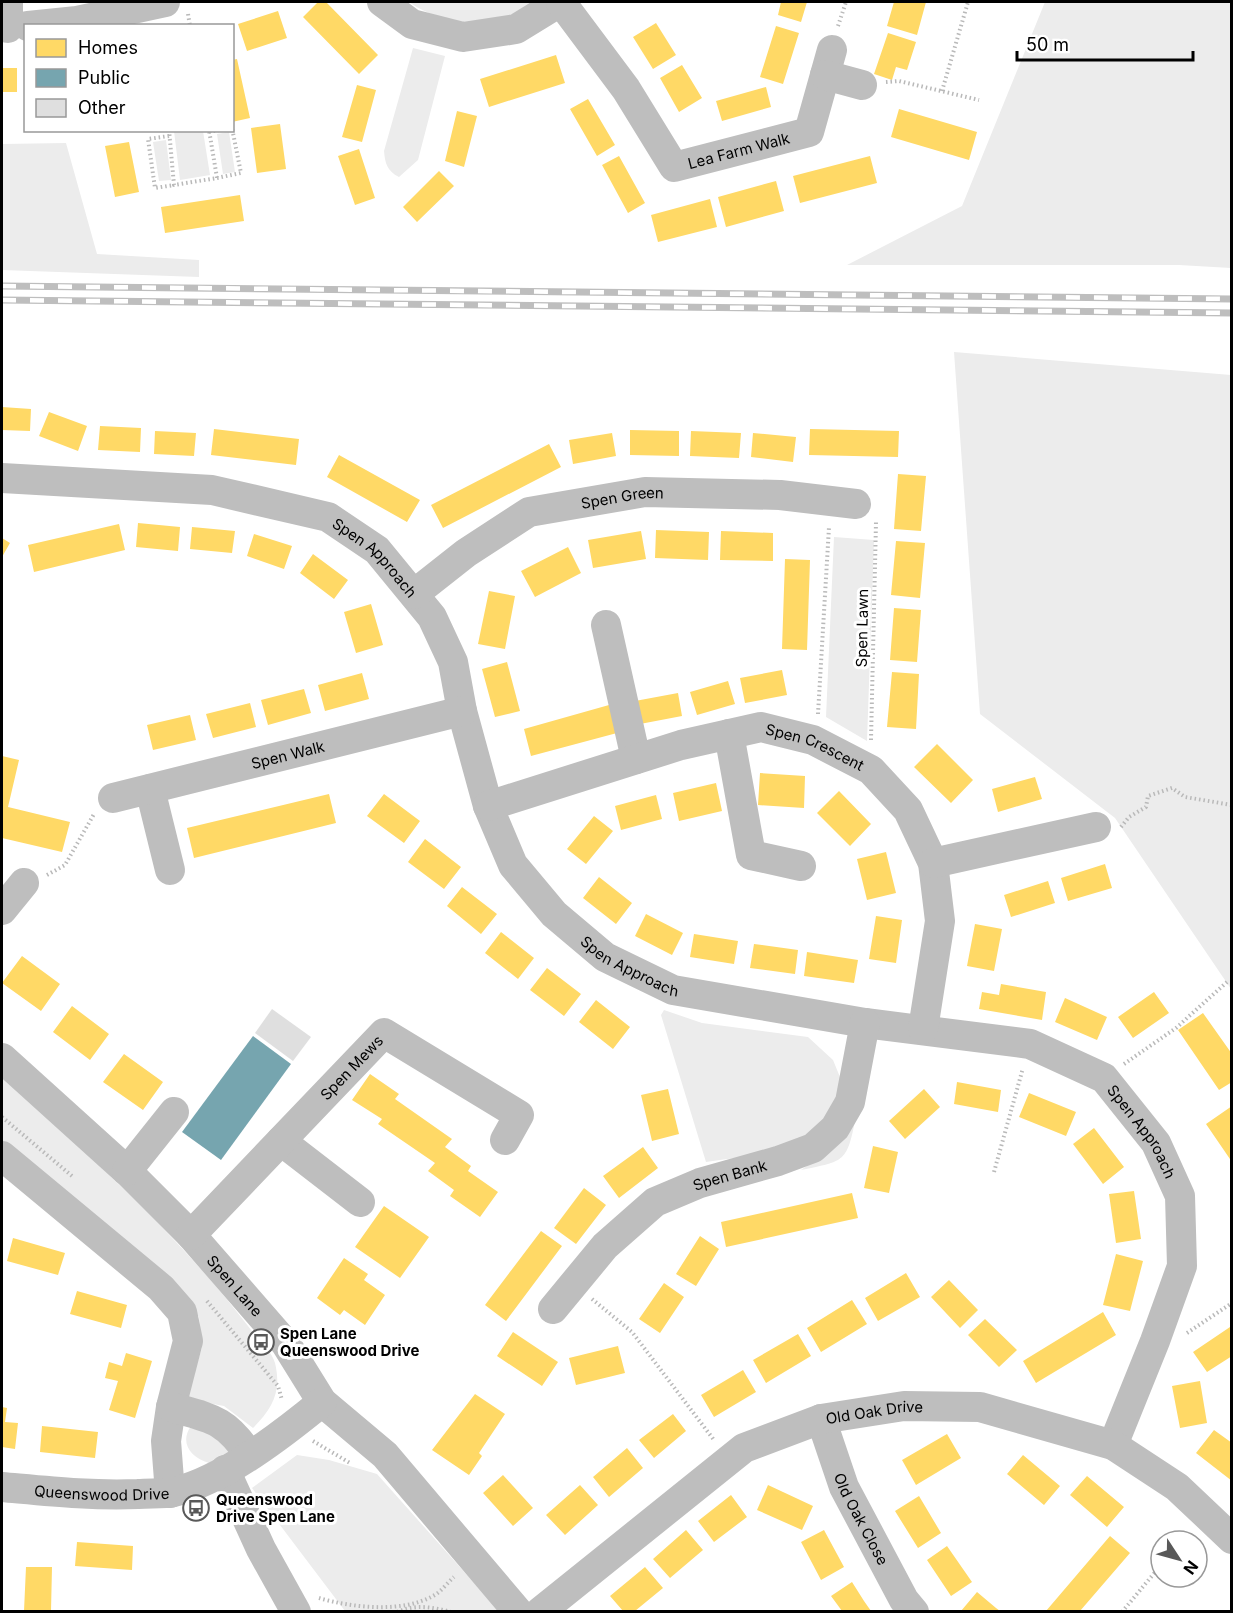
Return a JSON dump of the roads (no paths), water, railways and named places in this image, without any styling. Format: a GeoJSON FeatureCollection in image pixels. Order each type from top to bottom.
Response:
{"type":"FeatureCollection","features":[{"type":"Feature","properties":{"kind":"street"},"geometry":{"type":"LineString","coordinates":[[14,22],[77,21],[165,2]]}},
{"type":"Feature","properties":{"kind":"street"},"geometry":{"type":"LineString","coordinates":[[382,2],[412,24],[463,37],[516,29],[560,2]]}},
{"type":"Feature","properties":{"kind":"street","name":"Lea Farm Walk"},"geometry":{"type":"LineString","coordinates":[[560,2],[626,89],[674,167],[809,132],[828,62],[862,85]]}},
{"type":"Feature","properties":{"kind":"street","name":"Spen Approach"},"geometry":{"type":"LineString","coordinates":[[2,478],[212,490],[328,517],[377,550],[432,617],[453,662],[462,711],[488,806],[513,866],[554,914],[605,957],[673,990],[865,1023],[1030,1044],[1104,1078],[1156,1143],[1180,1196],[1182,1266],[1113,1445]]}},
{"type":"Feature","properties":{"kind":"street","name":"Spen Green"},"geometry":{"type":"LineString","coordinates":[[414,594],[466,553],[529,512],[645,492],[748,494],[843,503]]}},
{"type":"Feature","properties":{"kind":"street"},"geometry":{"type":"LineString","coordinates":[[606,625],[636,759]]}},
{"type":"Feature","properties":{"kind":"street","name":"Spen Walk"},"geometry":{"type":"LineString","coordinates":[[113,798],[462,711]]}},
{"type":"Feature","properties":{"kind":"street","name":"Spen Crescent"},"geometry":{"type":"LineString","coordinates":[[488,806],[636,759],[761,727],[816,742],[871,771],[909,810],[933,862],[940,921],[922,1029]]}},
{"type":"Feature","properties":{"kind":"street"},"geometry":{"type":"LineString","coordinates":[[729,735],[751,855],[801,866]]}},
{"type":"Feature","properties":{"kind":"street"},"geometry":{"type":"LineString","coordinates":[[150,789],[170,870]]}},
{"type":"Feature","properties":{"kind":"street"},"geometry":{"type":"LineString","coordinates":[[933,862],[1096,826]]}},
{"type":"Feature","properties":{"kind":"street"},"geometry":{"type":"LineString","coordinates":[[2,910],[24,883]]}},
{"type":"Feature","properties":{"kind":"street","name":"Spen Bank"},"geometry":{"type":"LineString","coordinates":[[553,1309],[605,1246],[655,1202],[700,1183],[813,1148],[828,1135],[835,1128],[850,1102],[865,1023]]}},
{"type":"Feature","properties":{"kind":"street","name":"Spen Mews"},"geometry":{"type":"LineString","coordinates":[[191,1234],[384,1033],[519,1115],[505,1140]]}},
{"type":"Feature","properties":{"kind":"street","name":"Spen Lane"},"geometry":{"type":"LineString","coordinates":[[2,1058],[127,1171],[191,1234],[286,1344],[322,1402],[385,1455],[518,1611]]}},
{"type":"Feature","properties":{"kind":"street"},"geometry":{"type":"LineString","coordinates":[[127,1171],[174,1112]]}},
{"type":"Feature","properties":{"kind":"street"},"geometry":{"type":"LineString","coordinates":[[281,1141],[360,1202]]}},
{"type":"Feature","properties":{"kind":"street"},"geometry":{"type":"LineString","coordinates":[[2,1156],[160,1288],[182,1312],[188,1341],[171,1407],[166,1441],[170,1492]]}},
{"type":"Feature","properties":{"kind":"street","name":"Queenswood Drive"},"geometry":{"type":"LineString","coordinates":[[2,1487],[96,1496],[170,1492],[237,1463],[291,1428],[322,1402]]}},
{"type":"Feature","properties":{"kind":"street","name":"Old Oak Drive"},"geometry":{"type":"LineString","coordinates":[[540,1611],[744,1448],[821,1419],[904,1406],[980,1407],[1113,1445],[1177,1487],[1232,1539]]}},
{"type":"Feature","properties":{"kind":"street"},"geometry":{"type":"LineString","coordinates":[[171,1407],[212,1418],[235,1432],[237,1463],[261,1549],[306,1604]]}},
{"type":"Feature","properties":{"kind":"street","name":"Old Oak Close"},"geometry":{"type":"LineString","coordinates":[[821,1419],[844,1487],[904,1600],[914,1611]]}},
{"type":"Feature","properties":{"kind":"railway"},"geometry":{"type":"LineString","coordinates":[[2,286],[1232,299]]}},
{"type":"Feature","properties":{"kind":"railway"},"geometry":{"type":"LineString","coordinates":[[2,300],[1232,313]]}},
{"type":"Feature","properties":{"kind":"place","name":"Spen Lane Queenswood Drive"},"geometry":{"type":"Point","coordinates":[261,1342]}},
{"type":"Feature","properties":{"kind":"place","name":"Queenswood Drive Spen Lane"},"geometry":{"type":"Point","coordinates":[196,1508]}}]}
